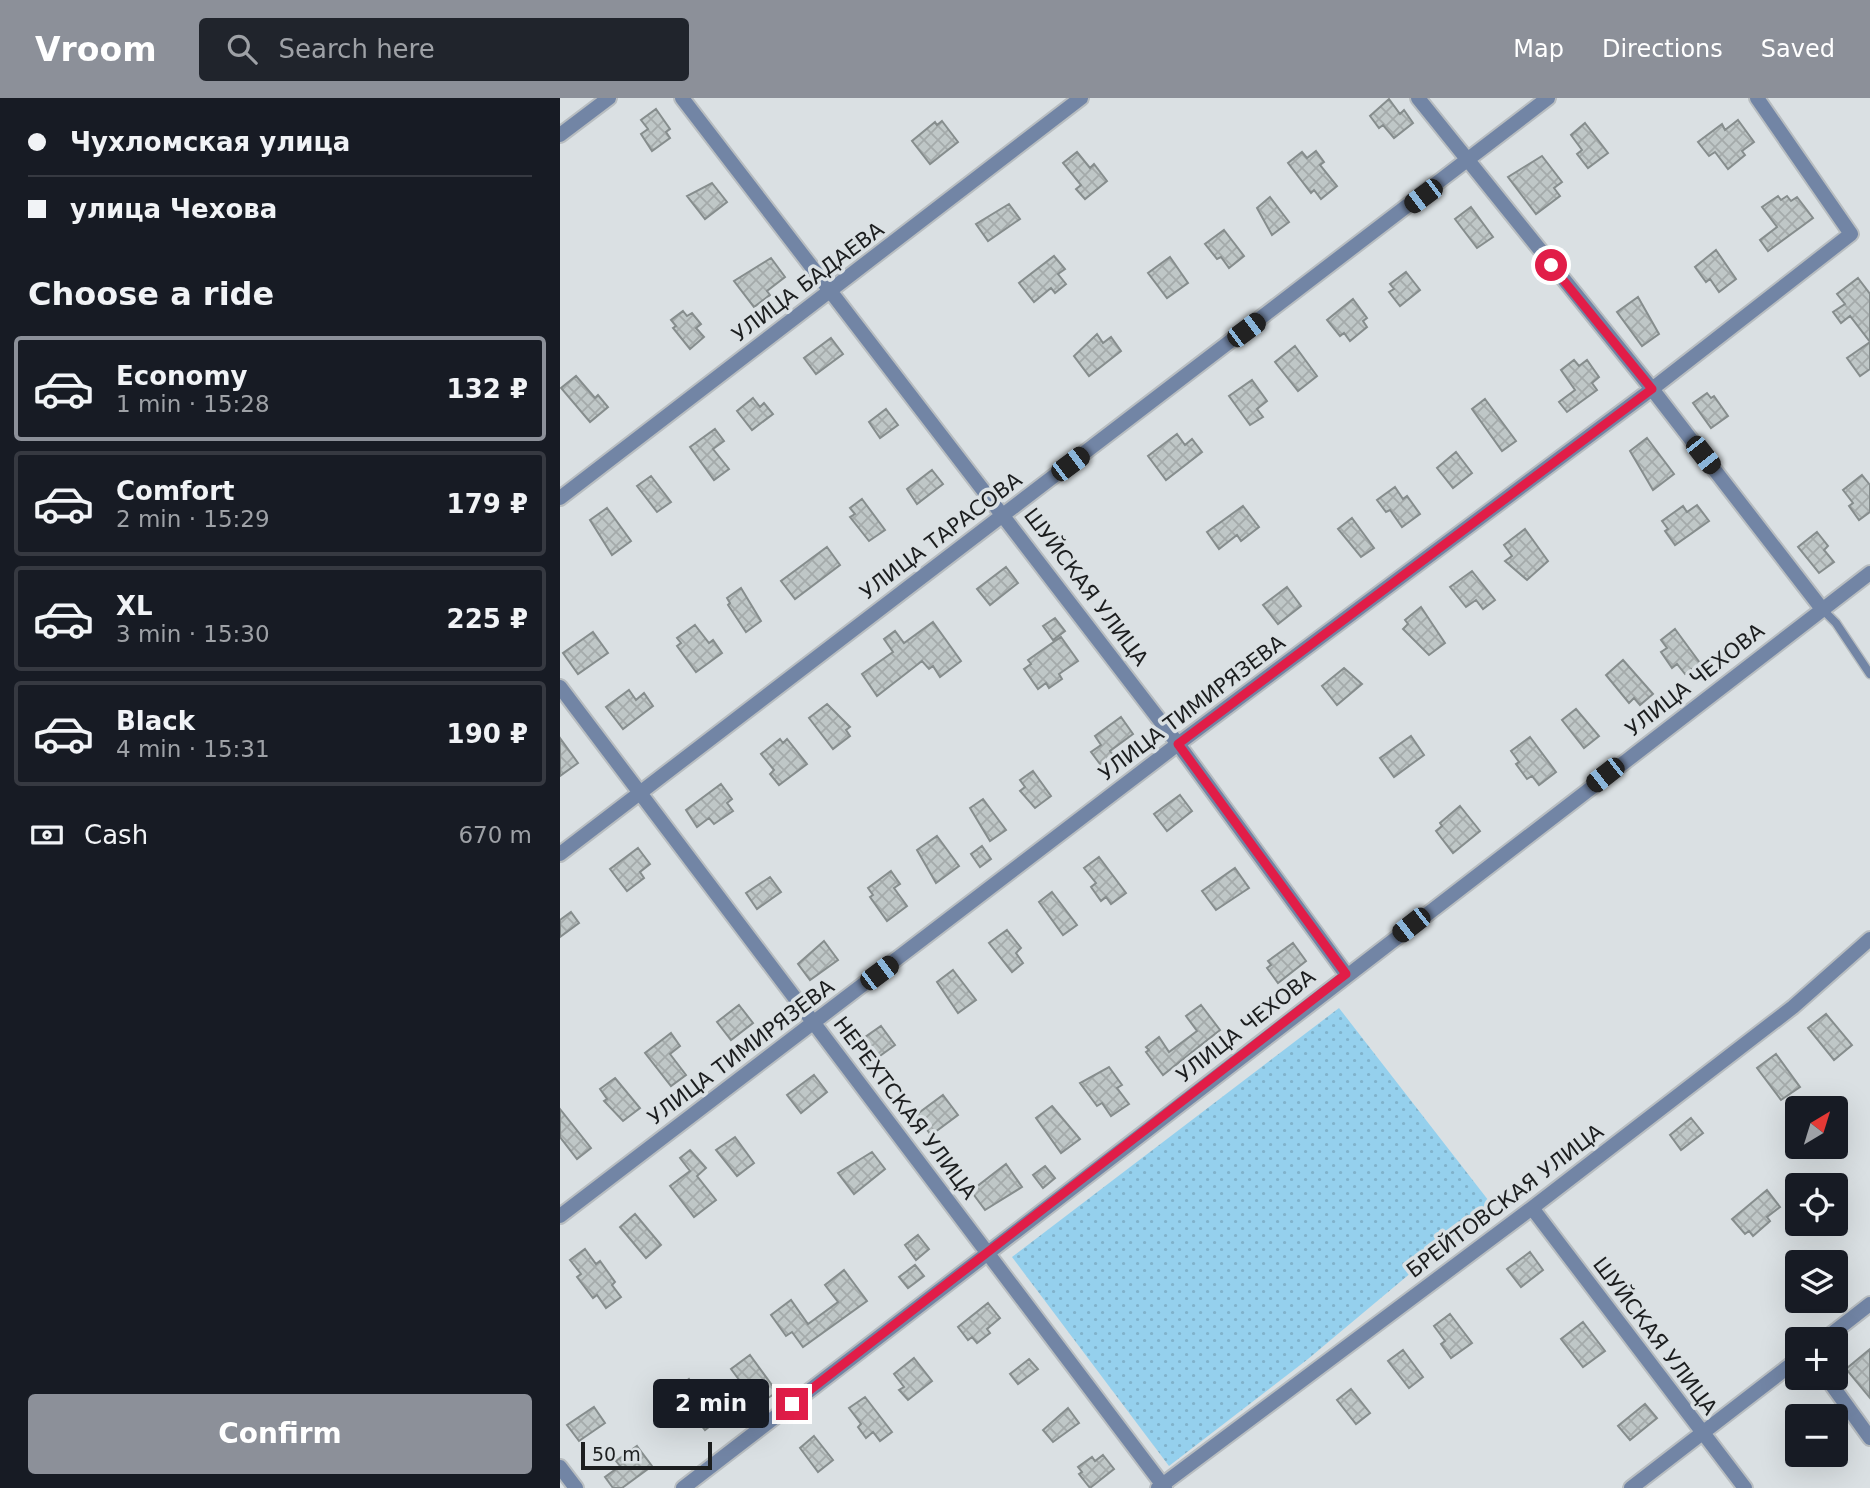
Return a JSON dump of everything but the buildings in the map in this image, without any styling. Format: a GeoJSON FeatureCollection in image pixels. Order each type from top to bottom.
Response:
{"type":"FeatureCollection","features":[{"type":"Feature","properties":{"kind":"street"},"geometry":{"type":"LineString","coordinates":[[560,135],[609,98]]}},
{"type":"Feature","properties":{"kind":"street","name":"ШУЙСКАЯ УЛИЦА"},"geometry":{"type":"LineString","coordinates":[[682,98],[1178,744],[1346,974]]}},
{"type":"Feature","properties":{"kind":"street","name":"УЛИЦА БАДАЕВА"},"geometry":{"type":"LineString","coordinates":[[560,498],[1081,98]]}},
{"type":"Feature","properties":{"kind":"street"},"geometry":{"type":"LineString","coordinates":[[1418,98],[1652,389],[1822,610]]}},
{"type":"Feature","properties":{"kind":"street","name":"УЛИЦА ТАРАСОВА"},"geometry":{"type":"LineString","coordinates":[[560,854],[1548,98]]}},
{"type":"Feature","properties":{"kind":"street","name":"УЛИЦА ТИМИРЯЗЕВА"},"geometry":{"type":"LineString","coordinates":[[560,1216],[1178,744],[1652,389],[1851,234],[1757,98]]}},
{"type":"Feature","properties":{"kind":"street","name":"УЛИЦА ЧЕХОВА"},"geometry":{"type":"LineString","coordinates":[[683,1488],[989,1254],[1346,974],[1870,573]]}},
{"type":"Feature","properties":{"kind":"street","name":"НЕРЕХТСКАЯ УЛИЦА"},"geometry":{"type":"LineString","coordinates":[[560,687],[1162,1487]]}},
{"type":"Feature","properties":{"kind":"street","name":"БРЕЙТОВСКАЯ УЛИЦА"},"geometry":{"type":"LineString","coordinates":[[1162,1487],[1793,1007],[1870,939]]}},
{"type":"Feature","properties":{"kind":"street","name":"ШУЙСКАЯ УЛИЦА"},"geometry":{"type":"LineString","coordinates":[[1532,1208],[1745,1488]]}},
{"type":"Feature","properties":{"kind":"street"},"geometry":{"type":"LineString","coordinates":[[1840,1327],[1870,1304]]}},
{"type":"Feature","properties":{"kind":"street"},"geometry":{"type":"LineString","coordinates":[[1631,1488],[1785,1369]]}},
{"type":"Feature","properties":{"kind":"street"},"geometry":{"type":"LineString","coordinates":[[1835,1390],[1870,1438]]}},
{"type":"Feature","properties":{"kind":"street"},"geometry":{"type":"LineString","coordinates":[[560,1467],[576,1488]]}},
{"type":"Feature","properties":{"kind":"lane"},"geometry":{"type":"LineString","coordinates":[[1822,610],[1836,623],[1870,674]]}},
{"type":"Feature","properties":{"kind":"shaded area"},"geometry":{"type":"Polygon","coordinates":[[[1339,1008],[1492,1205],[1308,1359],[1169,1466],[1012,1257],[1339,1008]]]}},
{"type":"Feature","properties":{"kind":"route"},"geometry":{"type":"LineString","coordinates":[[792,1404],[989,1254],[1346,974],[1178,744],[1652,389],[1551,265]]}}]}
